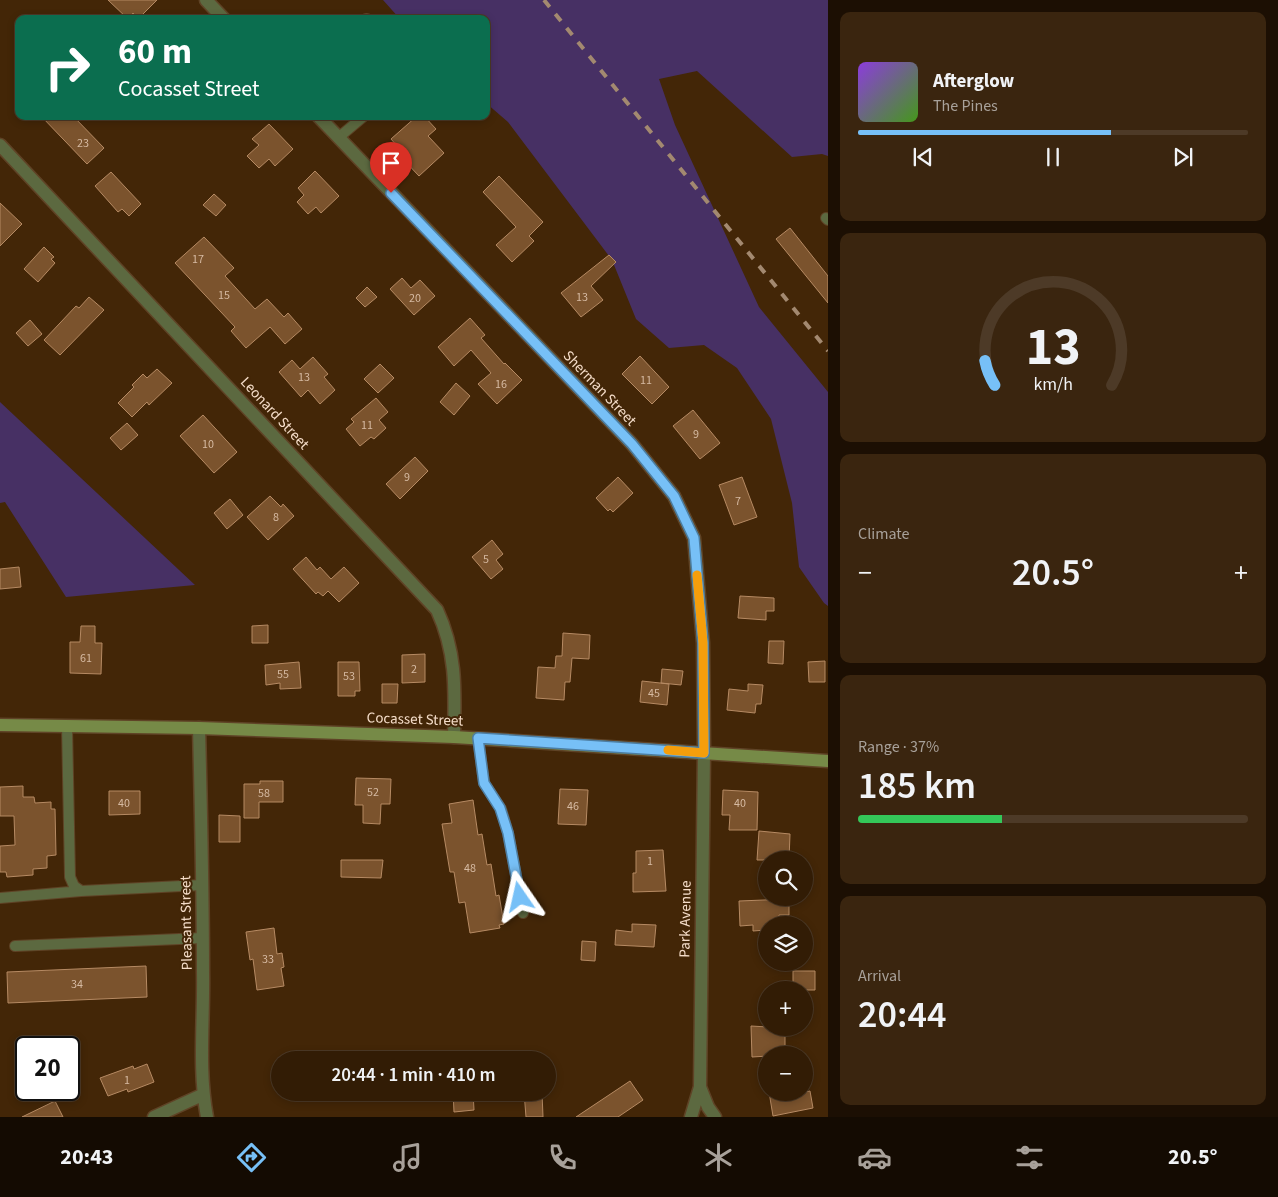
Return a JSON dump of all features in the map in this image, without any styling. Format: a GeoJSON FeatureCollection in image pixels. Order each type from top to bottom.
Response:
{"type":"FeatureCollection","features":[{"type":"Feature","properties":{"kind":"main road","name":"Cocasset Street"},"geometry":{"type":"LineString","coordinates":[[0,725],[200,728],[454,736],[828,761]]}},
{"type":"Feature","properties":{"kind":"street"},"geometry":{"type":"LineString","coordinates":[[206,0],[220,15]]}},
{"type":"Feature","properties":{"kind":"street","name":"Sherman Street"},"geometry":{"type":"LineString","coordinates":[[322,120],[632,444],[674,496],[694,538],[703,643],[704,753]]}},
{"type":"Feature","properties":{"kind":"street","name":"Leonard Street"},"geometry":{"type":"LineString","coordinates":[[0,145],[425,595],[437,610],[444,625],[456,683],[454,736]]}},
{"type":"Feature","properties":{"kind":"street","name":"Pleasant Street"},"geometry":{"type":"LineString","coordinates":[[200,728],[203,938],[202,1095],[207,1117]]}},
{"type":"Feature","properties":{"kind":"street","name":"Park Avenue"},"geometry":{"type":"LineString","coordinates":[[692,1117],[700,1086],[704,753]]}},
{"type":"Feature","properties":{"kind":"street","name":"Park Avenue"},"geometry":{"type":"LineString","coordinates":[[700,1086],[708,1107],[715,1117]]}},
{"type":"Feature","properties":{"kind":"street"},"geometry":{"type":"LineString","coordinates":[[154,1117],[202,1095]]}},
{"type":"Feature","properties":{"kind":"lane"},"geometry":{"type":"LineString","coordinates":[[338,138],[359,120]]}},
{"type":"Feature","properties":{"kind":"lane"},"geometry":{"type":"LineString","coordinates":[[66,726],[70,877],[74,886],[82,891]]}},
{"type":"Feature","properties":{"kind":"lane"},"geometry":{"type":"LineString","coordinates":[[478,738],[484,783],[500,808],[508,833],[523,913]]}},
{"type":"Feature","properties":{"kind":"lane"},"geometry":{"type":"LineString","coordinates":[[0,898],[82,891],[202,885]]}},
{"type":"Feature","properties":{"kind":"lane"},"geometry":{"type":"LineString","coordinates":[[16,946],[203,938]]}},
{"type":"Feature","properties":{"kind":"shaded area"},"geometry":{"type":"Polygon","coordinates":[[[383,0],[828,0],[828,156],[822,154],[792,157],[697,71],[659,79],[675,125],[759,307],[828,392],[828,606],[799,567],[792,503],[771,419],[737,368],[704,345],[669,348],[636,319],[612,260],[508,122],[490,106],[490,15],[396,15],[383,0]]]}},
{"type":"Feature","properties":{"kind":"shaded area"},"geometry":{"type":"Polygon","coordinates":[[[0,402],[195,585],[66,597],[5,502],[0,503],[0,402]]]}},
{"type":"Feature","properties":{"kind":"building"},"geometry":{"type":"Polygon","coordinates":[[[108,0],[157,0],[142,15],[135,15],[133,13],[131,15],[124,15],[108,0]]]}},
{"type":"Feature","properties":{"kind":"building"},"geometry":{"type":"Polygon","coordinates":[[[45,120],[77,120],[104,148],[87,164],[45,120]]]}},
{"type":"Feature","properties":{"kind":"building"},"geometry":{"type":"Polygon","coordinates":[[[412,120],[428,120],[436,129],[428,136],[444,153],[419,176],[401,157],[404,154],[391,139],[412,120]]]}},
{"type":"Feature","properties":{"kind":"building"},"geometry":{"type":"Polygon","coordinates":[[[269,124],[293,149],[275,166],[269,159],[259,168],[247,156],[259,145],[252,139],[269,124]]]}},
{"type":"Feature","properties":{"kind":"building"},"geometry":{"type":"Polygon","coordinates":[[[315,171],[339,196],[321,213],[316,207],[308,214],[297,202],[304,195],[298,188],[315,171]]]}},
{"type":"Feature","properties":{"kind":"building"},"geometry":{"type":"Polygon","coordinates":[[[111,172],[141,204],[129,216],[122,209],[118,212],[95,186],[111,172]]]}},
{"type":"Feature","properties":{"kind":"building"},"geometry":{"type":"Polygon","coordinates":[[[499,176],[543,222],[529,236],[534,241],[512,262],[496,245],[516,227],[483,192],[499,176]]]}},
{"type":"Feature","properties":{"kind":"building"},"geometry":{"type":"Polygon","coordinates":[[[214,194],[226,205],[216,216],[203,205],[214,194]]]}},
{"type":"Feature","properties":{"kind":"building"},"geometry":{"type":"Polygon","coordinates":[[[0,203],[22,224],[0,246],[0,203]]]}},
{"type":"Feature","properties":{"kind":"building"},"geometry":{"type":"Polygon","coordinates":[[[790,228],[828,276],[828,303],[776,239],[790,228]]]}},
{"type":"Feature","properties":{"kind":"building"},"geometry":{"type":"Polygon","coordinates":[[[204,237],[234,268],[225,276],[255,309],[267,299],[284,317],[288,313],[302,329],[285,344],[270,327],[246,348],[231,331],[235,327],[175,263],[204,237]]]}},
{"type":"Feature","properties":{"kind":"building"},"geometry":{"type":"Polygon","coordinates":[[[44,247],[54,257],[51,259],[55,263],[38,282],[24,269],[44,247]]]}},
{"type":"Feature","properties":{"kind":"building"},"geometry":{"type":"Polygon","coordinates":[[[609,255],[616,262],[591,286],[603,300],[581,317],[561,293],[609,255]]]}},
{"type":"Feature","properties":{"kind":"building"},"geometry":{"type":"Polygon","coordinates":[[[402,278],[411,288],[420,280],[435,296],[414,315],[390,289],[402,278]]]}},
{"type":"Feature","properties":{"kind":"building"},"geometry":{"type":"Polygon","coordinates":[[[367,287],[377,297],[365,307],[356,298],[367,287]]]}},
{"type":"Feature","properties":{"kind":"building"},"geometry":{"type":"Polygon","coordinates":[[[89,297],[104,310],[60,355],[44,340],[76,306],[79,308],[89,297]]]}},
{"type":"Feature","properties":{"kind":"building"},"geometry":{"type":"Polygon","coordinates":[[[470,318],[485,335],[481,338],[504,364],[522,380],[497,404],[478,384],[491,373],[471,350],[454,366],[438,347],[470,318]]]}},
{"type":"Feature","properties":{"kind":"building"},"geometry":{"type":"Polygon","coordinates":[[[30,320],[42,334],[28,346],[16,333],[30,320]]]}},
{"type":"Feature","properties":{"kind":"building"},"geometry":{"type":"Polygon","coordinates":[[[640,356],[669,387],[652,404],[622,374],[640,356]]]}},
{"type":"Feature","properties":{"kind":"building"},"geometry":{"type":"Polygon","coordinates":[[[313,357],[328,374],[324,377],[335,390],[320,404],[308,390],[301,397],[279,372],[292,360],[300,369],[313,357]]]}},
{"type":"Feature","properties":{"kind":"building"},"geometry":{"type":"Polygon","coordinates":[[[380,364],[394,378],[378,393],[364,379],[380,364]]]}},
{"type":"Feature","properties":{"kind":"building"},"geometry":{"type":"Polygon","coordinates":[[[157,369],[172,383],[149,405],[147,402],[132,417],[118,403],[134,387],[132,385],[143,374],[147,378],[157,369]]]}},
{"type":"Feature","properties":{"kind":"building"},"geometry":{"type":"Polygon","coordinates":[[[456,383],[470,396],[454,415],[440,402],[456,383]]]}},
{"type":"Feature","properties":{"kind":"building"},"geometry":{"type":"Polygon","coordinates":[[[376,398],[388,412],[379,420],[386,428],[374,439],[371,437],[360,446],[346,429],[354,422],[351,419],[376,398]]]}},
{"type":"Feature","properties":{"kind":"building"},"geometry":{"type":"Polygon","coordinates":[[[693,410],[720,443],[700,459],[673,426],[693,410]]]}},
{"type":"Feature","properties":{"kind":"building"},"geometry":{"type":"Polygon","coordinates":[[[203,415],[237,452],[214,473],[180,436],[203,415]]]}},
{"type":"Feature","properties":{"kind":"building"},"geometry":{"type":"Polygon","coordinates":[[[127,423],[138,435],[121,450],[110,438],[127,423]]]}},
{"type":"Feature","properties":{"kind":"building"},"geometry":{"type":"Polygon","coordinates":[[[415,457],[428,471],[400,499],[386,484],[415,457]]]}},
{"type":"Feature","properties":{"kind":"building"},"geometry":{"type":"Polygon","coordinates":[[[618,477],[633,493],[613,512],[610,509],[608,511],[596,498],[618,477]]]}},
{"type":"Feature","properties":{"kind":"building"},"geometry":{"type":"Polygon","coordinates":[[[742,477],[757,517],[734,525],[719,485],[742,477]]]}},
{"type":"Feature","properties":{"kind":"building"},"geometry":{"type":"Polygon","coordinates":[[[270,496],[281,507],[283,504],[294,516],[268,540],[247,517],[270,496]]]}},
{"type":"Feature","properties":{"kind":"building"},"geometry":{"type":"Polygon","coordinates":[[[230,499],[243,515],[227,529],[214,513],[230,499]]]}},
{"type":"Feature","properties":{"kind":"building"},"geometry":{"type":"Polygon","coordinates":[[[492,540],[503,554],[496,560],[503,569],[491,579],[472,557],[492,540]]]}},
{"type":"Feature","properties":{"kind":"building"},"geometry":{"type":"Polygon","coordinates":[[[306,557],[317,570],[320,567],[331,579],[344,567],[359,583],[339,602],[328,591],[323,596],[318,592],[316,594],[293,569],[306,557]]]}},
{"type":"Feature","properties":{"kind":"building"},"geometry":{"type":"Polygon","coordinates":[[[19,567],[21,587],[0,589],[0,569],[19,567]]]}},
{"type":"Feature","properties":{"kind":"building"},"geometry":{"type":"Polygon","coordinates":[[[740,596],[774,598],[774,611],[766,611],[766,620],[738,618],[740,596]]]}},
{"type":"Feature","properties":{"kind":"building"},"geometry":{"type":"Polygon","coordinates":[[[268,625],[268,643],[252,643],[252,626],[268,625]]]}},
{"type":"Feature","properties":{"kind":"building"},"geometry":{"type":"Polygon","coordinates":[[[81,626],[95,626],[95,643],[102,643],[101,674],[70,673],[70,642],[80,642],[81,626]]]}},
{"type":"Feature","properties":{"kind":"building"},"geometry":{"type":"Polygon","coordinates":[[[563,633],[590,635],[589,659],[572,658],[570,682],[565,682],[564,700],[536,698],[538,667],[555,668],[556,656],[562,656],[563,633]]]}},
{"type":"Feature","properties":{"kind":"building"},"geometry":{"type":"Polygon","coordinates":[[[769,641],[784,641],[783,664],[768,663],[769,641]]]}},
{"type":"Feature","properties":{"kind":"building"},"geometry":{"type":"Polygon","coordinates":[[[425,654],[425,682],[402,683],[402,655],[425,654]]]}},
{"type":"Feature","properties":{"kind":"building"},"geometry":{"type":"Polygon","coordinates":[[[825,661],[825,682],[809,682],[808,662],[825,661]]]}},
{"type":"Feature","properties":{"kind":"building"},"geometry":{"type":"Polygon","coordinates":[[[299,662],[301,688],[280,689],[280,683],[266,685],[265,665],[299,662]]]}},
{"type":"Feature","properties":{"kind":"building"},"geometry":{"type":"Polygon","coordinates":[[[338,662],[359,662],[360,691],[355,691],[355,696],[338,696],[338,662]]]}},
{"type":"Feature","properties":{"kind":"building"},"geometry":{"type":"Polygon","coordinates":[[[662,669],[683,671],[681,685],[661,683],[662,669]]]}},
{"type":"Feature","properties":{"kind":"building"},"geometry":{"type":"Polygon","coordinates":[[[642,681],[669,684],[667,705],[640,702],[642,681]]]}},
{"type":"Feature","properties":{"kind":"building"},"geometry":{"type":"Polygon","coordinates":[[[382,684],[398,684],[397,703],[382,703],[382,684]]]}},
{"type":"Feature","properties":{"kind":"building"},"geometry":{"type":"Polygon","coordinates":[[[748,684],[763,685],[761,704],[756,704],[755,713],[727,710],[729,689],[748,691],[748,684]]]}},
{"type":"Feature","properties":{"kind":"building"},"geometry":{"type":"Polygon","coordinates":[[[356,778],[391,779],[390,804],[381,804],[380,824],[363,823],[363,805],[355,805],[356,778]]]}},
{"type":"Feature","properties":{"kind":"building"},"geometry":{"type":"Polygon","coordinates":[[[260,781],[283,781],[283,802],[259,802],[259,818],[244,818],[244,784],[260,784],[260,781]]]}},
{"type":"Feature","properties":{"kind":"building"},"geometry":{"type":"Polygon","coordinates":[[[23,786],[23,797],[34,797],[35,803],[51,802],[51,809],[55,809],[56,855],[47,856],[47,868],[33,869],[33,875],[7,877],[6,872],[0,872],[0,846],[15,845],[14,816],[0,816],[0,787],[23,786]]]}},
{"type":"Feature","properties":{"kind":"building"},"geometry":{"type":"Polygon","coordinates":[[[560,789],[588,790],[586,825],[558,824],[560,789]]]}},
{"type":"Feature","properties":{"kind":"building"},"geometry":{"type":"Polygon","coordinates":[[[723,790],[758,792],[757,830],[729,830],[730,815],[722,815],[723,790]]]}},
{"type":"Feature","properties":{"kind":"building"},"geometry":{"type":"Polygon","coordinates":[[[109,791],[140,791],[140,814],[109,815],[109,791]]]}},
{"type":"Feature","properties":{"kind":"building"},"geometry":{"type":"Polygon","coordinates":[[[473,800],[478,835],[482,834],[487,865],[491,864],[496,896],[499,895],[504,924],[499,925],[500,928],[470,933],[465,902],[459,903],[454,872],[450,872],[442,824],[452,823],[449,804],[473,800]]]}},
{"type":"Feature","properties":{"kind":"building"},"geometry":{"type":"Polygon","coordinates":[[[219,815],[240,816],[240,842],[219,842],[219,815]]]}},
{"type":"Feature","properties":{"kind":"building"},"geometry":{"type":"Polygon","coordinates":[[[759,831],[790,834],[789,851],[758,851],[757,860],[759,831]]]}},
{"type":"Feature","properties":{"kind":"building"},"geometry":{"type":"Polygon","coordinates":[[[663,850],[666,891],[633,892],[633,873],[636,873],[636,851],[663,850]]]}},
{"type":"Feature","properties":{"kind":"building"},"geometry":{"type":"Polygon","coordinates":[[[341,860],[383,860],[381,878],[341,877],[341,860]]]}},
{"type":"Feature","properties":{"kind":"building"},"geometry":{"type":"Polygon","coordinates":[[[758,900],[758,906],[789,906],[789,915],[758,916],[758,931],[753,931],[753,925],[740,926],[739,901],[758,900]]]}},
{"type":"Feature","properties":{"kind":"building"},"geometry":{"type":"Polygon","coordinates":[[[632,924],[656,925],[654,947],[615,945],[616,930],[632,932],[632,924]]]}},
{"type":"Feature","properties":{"kind":"building"},"geometry":{"type":"Polygon","coordinates":[[[274,928],[277,954],[282,953],[284,967],[281,968],[284,986],[257,990],[253,959],[250,960],[246,932],[274,928]]]}},
{"type":"Feature","properties":{"kind":"building"},"geometry":{"type":"Polygon","coordinates":[[[582,941],[596,942],[595,961],[581,960],[582,941]]]}},
{"type":"Feature","properties":{"kind":"building"},"geometry":{"type":"Polygon","coordinates":[[[146,966],[147,997],[8,1003],[7,972],[146,966]]]}},
{"type":"Feature","properties":{"kind":"building"},"geometry":{"type":"Polygon","coordinates":[[[793,971],[815,971],[815,990],[813,990],[813,981],[793,981],[793,971]]]}},
{"type":"Feature","properties":{"kind":"building"},"geometry":{"type":"Polygon","coordinates":[[[751,1026],[758,1026],[758,1036],[785,1036],[785,1046],[758,1046],[758,1057],[752,1057],[751,1026]]]}},
{"type":"Feature","properties":{"kind":"building"},"geometry":{"type":"Polygon","coordinates":[[[147,1064],[154,1082],[128,1092],[127,1089],[108,1096],[100,1078],[133,1066],[134,1069],[147,1064]]]}},
{"type":"Feature","properties":{"kind":"building"},"geometry":{"type":"Polygon","coordinates":[[[630,1081],[643,1100],[618,1117],[576,1117],[630,1081]]]}},
{"type":"Feature","properties":{"kind":"building"},"geometry":{"type":"Polygon","coordinates":[[[55,1101],[63,1117],[22,1117],[55,1101]]]}},
{"type":"Feature","properties":{"kind":"building"},"geometry":{"type":"Polygon","coordinates":[[[453,1101],[474,1101],[474,1110],[454,1112],[453,1101]]]}},
{"type":"Feature","properties":{"kind":"building"},"geometry":{"type":"Polygon","coordinates":[[[525,1101],[542,1101],[543,1117],[526,1117],[525,1101]]]}},
{"type":"Feature","properties":{"kind":"building"},"geometry":{"type":"Polygon","coordinates":[[[770,1101],[812,1101],[813,1108],[773,1116],[770,1101]]]}},
{"type":"Feature","properties":{"kind":"railway"},"geometry":{"type":"LineString","coordinates":[[544,0],[828,351]]}},
{"type":"Feature","properties":{"kind":"slow traffic"},"geometry":{"type":"LineString","coordinates":[[668,750],[704,753],[703,643],[697,575]]}},
{"type":"Feature","properties":{"kind":"route"},"geometry":{"type":"LineString","coordinates":[[391,193],[632,444],[674,496],[694,538],[703,643],[704,753],[478,738],[484,783],[500,808],[508,833],[520,897]]}}]}
